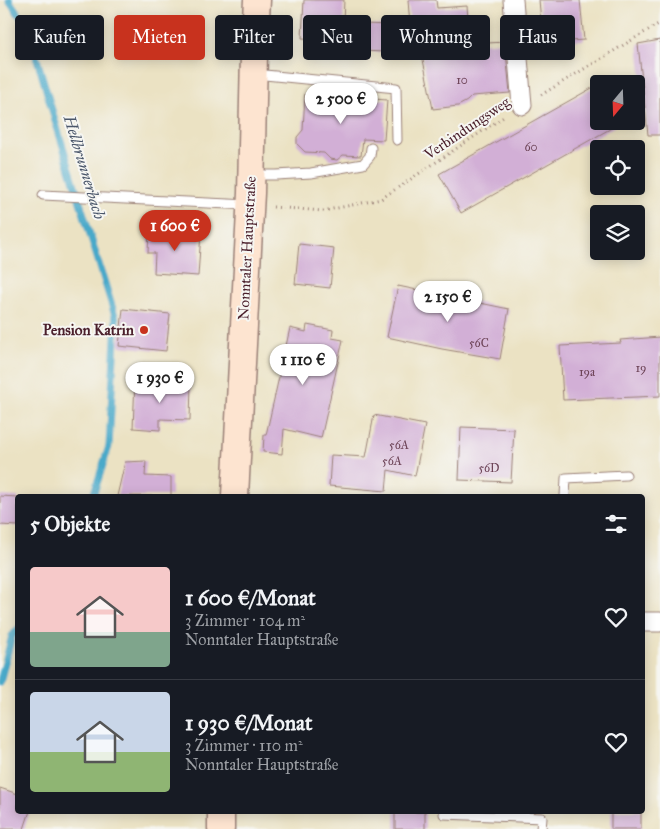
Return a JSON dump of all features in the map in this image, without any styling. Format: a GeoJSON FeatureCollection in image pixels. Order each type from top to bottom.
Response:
{"type":"FeatureCollection","features":[{"type":"Feature","properties":{"kind":"main road","name":"Nonntaler Hauptstraße"},"geometry":{"type":"LineString","coordinates":[[235,494],[261,206],[251,176],[257,0]]}},
{"type":"Feature","properties":{"kind":"main road"},"geometry":{"type":"LineString","coordinates":[[220,829],[221,814]]}},
{"type":"Feature","properties":{"kind":"street"},"geometry":{"type":"LineString","coordinates":[[513,0],[522,105]]}},
{"type":"Feature","properties":{"kind":"street"},"geometry":{"type":"LineString","coordinates":[[645,622],[660,622]]}},
{"type":"Feature","properties":{"kind":"lane"},"geometry":{"type":"LineString","coordinates":[[254,74],[396,88],[396,140]]}},
{"type":"Feature","properties":{"kind":"lane"},"geometry":{"type":"LineString","coordinates":[[251,176],[311,173],[362,164],[370,156],[372,148]]}},
{"type":"Feature","properties":{"kind":"lane"},"geometry":{"type":"LineString","coordinates":[[42,195],[261,206]]}},
{"type":"Feature","properties":{"kind":"lane"},"geometry":{"type":"LineString","coordinates":[[565,494],[566,478],[626,475]]}},
{"type":"Feature","properties":{"kind":"lane"},"geometry":{"type":"LineString","coordinates":[[444,814],[542,818],[542,829]]}},
{"type":"Feature","properties":{"kind":"path","name":"Verbindungsweg"},"geometry":{"type":"LineString","coordinates":[[261,206],[323,211],[381,199],[522,105],[545,93],[660,22]]}},
{"type":"Feature","properties":{"kind":"building"},"geometry":{"type":"Polygon","coordinates":[[[304,0],[344,0],[343,15],[303,15],[304,0]]]}},
{"type":"Feature","properties":{"kind":"building"},"geometry":{"type":"Polygon","coordinates":[[[408,0],[436,0],[437,8],[467,6],[468,15],[409,15],[408,0]]]}},
{"type":"Feature","properties":{"kind":"building"},"geometry":{"type":"Polygon","coordinates":[[[539,0],[580,0],[584,40],[575,41],[575,15],[540,15],[539,0]]]}},
{"type":"Feature","properties":{"kind":"building"},"geometry":{"type":"Polygon","coordinates":[[[371,24],[381,25],[381,52],[371,51],[371,24]]]}},
{"type":"Feature","properties":{"kind":"building"},"geometry":{"type":"Polygon","coordinates":[[[660,40],[660,135],[648,135],[645,108],[645,75],[641,75],[638,44],[660,40]]]}},
{"type":"Feature","properties":{"kind":"building"},"geometry":{"type":"Polygon","coordinates":[[[500,42],[500,60],[507,60],[510,93],[472,96],[458,106],[433,109],[423,60],[490,60],[490,43],[500,42]]]}},
{"type":"Feature","properties":{"kind":"building"},"geometry":{"type":"Polygon","coordinates":[[[590,89],[590,130],[608,130],[461,213],[439,174],[590,89]]]}},
{"type":"Feature","properties":{"kind":"building"},"geometry":{"type":"Polygon","coordinates":[[[305,94],[387,100],[384,140],[363,139],[361,156],[343,155],[337,160],[330,159],[324,153],[305,152],[297,144],[297,137],[303,130],[305,94]]]}},
{"type":"Feature","properties":{"kind":"building"},"geometry":{"type":"Polygon","coordinates":[[[149,230],[201,233],[198,276],[154,273],[155,253],[148,253],[149,230]]]}},
{"type":"Feature","properties":{"kind":"building"},"geometry":{"type":"Polygon","coordinates":[[[299,244],[334,248],[330,288],[295,284],[299,244]]]}},
{"type":"Feature","properties":{"kind":"building"},"geometry":{"type":"Polygon","coordinates":[[[398,286],[509,309],[500,359],[387,337],[398,286]]]}},
{"type":"Feature","properties":{"kind":"building","name":"Pension Katrin"},"geometry":{"type":"Polygon","coordinates":[[[123,309],[170,314],[166,351],[119,346],[123,309]]]}},
{"type":"Feature","properties":{"kind":"building"},"geometry":{"type":"Polygon","coordinates":[[[307,325],[333,330],[332,338],[343,340],[321,438],[284,429],[282,454],[263,452],[264,435],[266,435],[290,328],[306,332],[307,325]]]}},
{"type":"Feature","properties":{"kind":"building"},"geometry":{"type":"Polygon","coordinates":[[[660,337],[660,396],[563,400],[560,346],[621,343],[620,340],[660,337]]]}},
{"type":"Feature","properties":{"kind":"building"},"geometry":{"type":"Polygon","coordinates":[[[135,381],[191,384],[190,420],[160,419],[160,430],[133,428],[135,381]]]}},
{"type":"Feature","properties":{"kind":"building"},"geometry":{"type":"Polygon","coordinates":[[[374,415],[425,425],[415,476],[388,470],[386,491],[329,486],[331,455],[366,457],[374,415]]]}},
{"type":"Feature","properties":{"kind":"building"},"geometry":{"type":"Polygon","coordinates":[[[461,427],[514,429],[511,482],[459,480],[461,427]]]}},
{"type":"Feature","properties":{"kind":"building"},"geometry":{"type":"Polygon","coordinates":[[[146,461],[145,476],[171,477],[171,494],[117,494],[125,462],[146,461]]]}},
{"type":"Feature","properties":{"kind":"building"},"geometry":{"type":"Polygon","coordinates":[[[0,496],[15,497],[15,526],[0,525],[0,496]]]}},
{"type":"Feature","properties":{"kind":"building"},"geometry":{"type":"Polygon","coordinates":[[[0,788],[15,793],[15,814],[29,814],[24,829],[0,829],[0,788]]]}},
{"type":"Feature","properties":{"kind":"building"},"geometry":{"type":"Polygon","coordinates":[[[395,814],[425,814],[425,829],[395,829],[395,814]]]}},
{"type":"Feature","properties":{"kind":"building"},"geometry":{"type":"Polygon","coordinates":[[[611,814],[641,814],[641,829],[611,829],[611,814]]]}},
{"type":"Feature","properties":{"kind":"waterway","name":"Hellbrunnerbach"},"geometry":{"type":"LineString","coordinates":[[9,0],[28,28],[116,319],[109,446],[94,494]]}},
{"type":"Feature","properties":{"kind":"waterway","name":"Hellbrunnerbach"},"geometry":{"type":"LineString","coordinates":[[0,682],[12,636],[15,632]]}},
{"type":"Feature","properties":{"kind":"place","name":"Pension Katrin"},"geometry":{"type":"Point","coordinates":[144,330]}}]}
